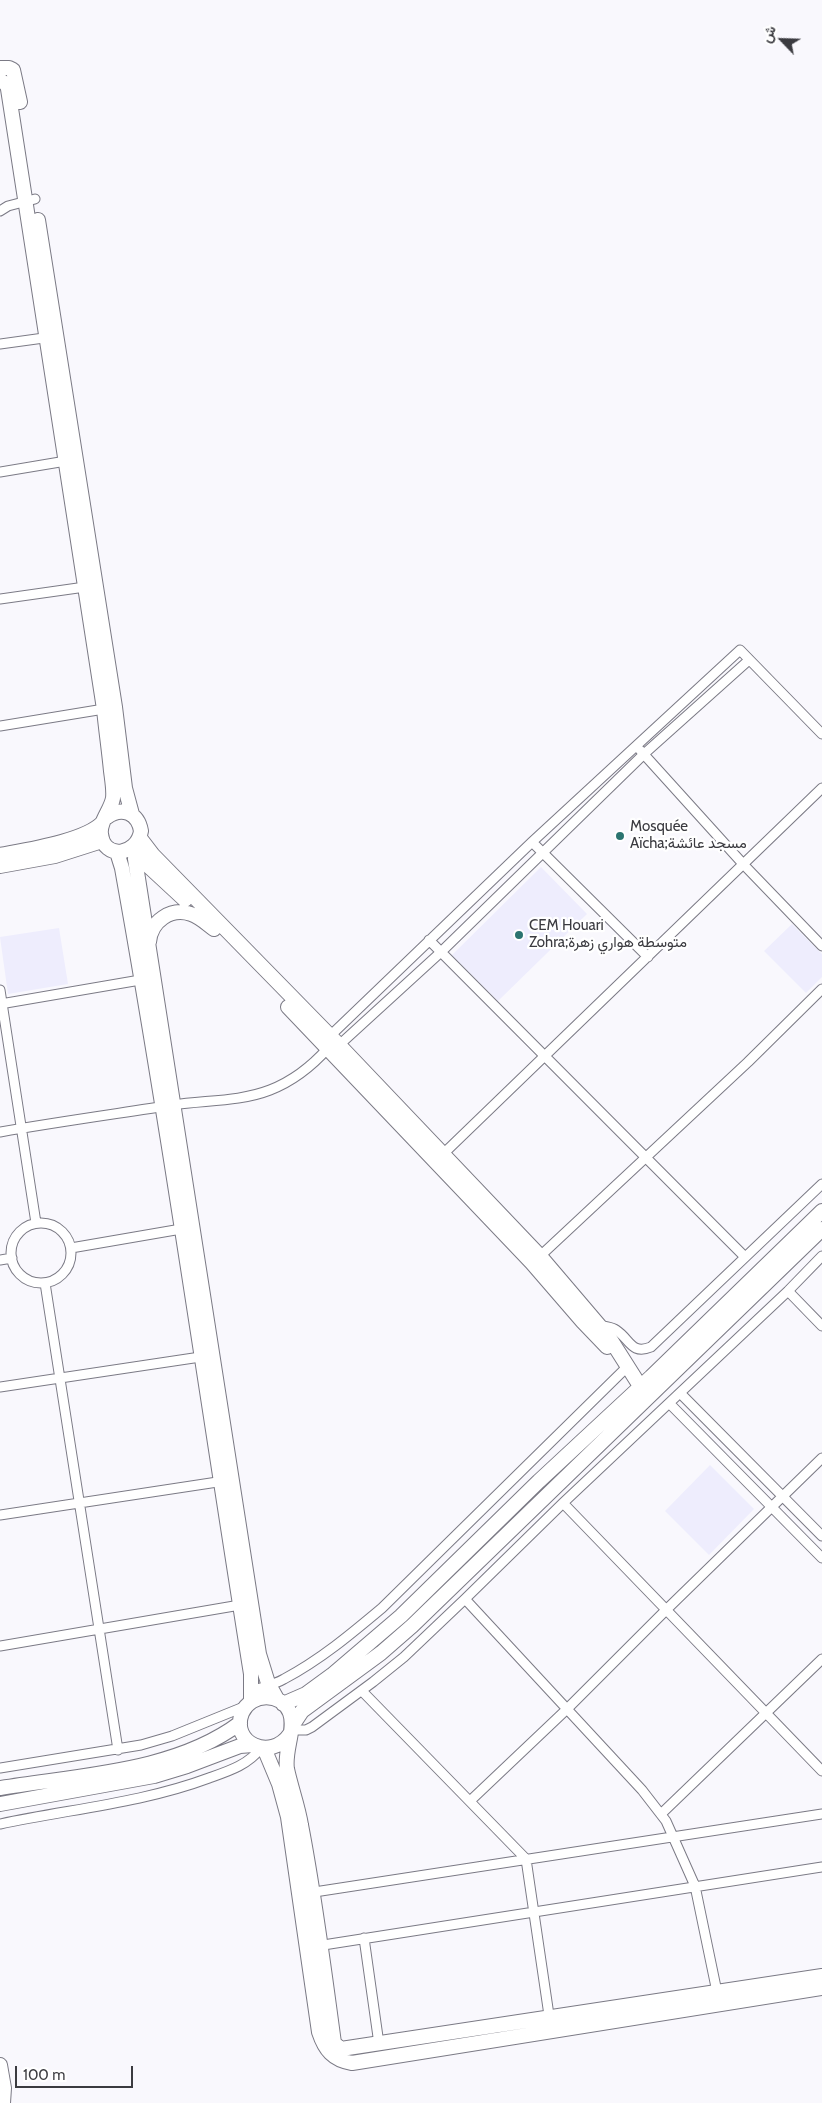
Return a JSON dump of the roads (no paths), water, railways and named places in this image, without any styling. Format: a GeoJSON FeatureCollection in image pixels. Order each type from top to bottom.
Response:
{"type":"FeatureCollection","features":[{"type":"Feature","properties":{"kind":"street"},"geometry":{"type":"LineString","coordinates":[[0,68],[13,70],[16,76],[30,200]]}},
{"type":"Feature","properties":{"kind":"street"},"geometry":{"type":"LineString","coordinates":[[0,80],[7,85],[30,200],[115,708],[125,788],[132,814],[140,824],[122,868],[148,979],[226,1481],[259,1654],[269,1685],[280,1702],[289,1710],[291,1730],[287,1754],[287,1769],[302,1826],[305,1894]]}},
{"type":"Feature","properties":{"kind":"street"},"geometry":{"type":"LineString","coordinates":[[0,211],[8,206],[30,200]]}},
{"type":"Feature","properties":{"kind":"street"},"geometry":{"type":"LineString","coordinates":[[0,344],[52,337]]}},
{"type":"Feature","properties":{"kind":"street"},"geometry":{"type":"LineString","coordinates":[[52,337],[66,461],[104,709],[113,797],[101,828],[102,840],[111,850],[132,847],[153,855],[536,1260],[600,1325],[640,1386]]}},
{"type":"Feature","properties":{"kind":"street"},"geometry":{"type":"LineString","coordinates":[[0,472],[66,461]]}},
{"type":"Feature","properties":{"kind":"street"},"geometry":{"type":"LineString","coordinates":[[0,598],[85,587]]}},
{"type":"Feature","properties":{"kind":"street"},"geometry":{"type":"LineString","coordinates":[[0,1132],[168,1106],[247,1097],[271,1090],[312,1066],[429,940],[740,650],[822,734]]}},
{"type":"Feature","properties":{"kind":"street"},"geometry":{"type":"LineString","coordinates":[[332,1044],[440,952],[644,754],[749,660]]}},
{"type":"Feature","properties":{"kind":"street"},"geometry":{"type":"LineString","coordinates":[[0,726],[104,709]]}},
{"type":"Feature","properties":{"kind":"street"},"geometry":{"type":"LineString","coordinates":[[635,746],[822,946]]}},
{"type":"Feature","properties":{"kind":"street"},"geometry":{"type":"LineString","coordinates":[[439,1158],[822,788]]}},
{"type":"Feature","properties":{"kind":"street"},"geometry":{"type":"LineString","coordinates":[[0,855],[88,833],[118,811],[132,814]]}},
{"type":"Feature","properties":{"kind":"street"},"geometry":{"type":"LineString","coordinates":[[0,866],[55,856],[102,840]]}},
{"type":"Feature","properties":{"kind":"street"},"geometry":{"type":"LineString","coordinates":[[532,842],[648,957]]}},
{"type":"Feature","properties":{"kind":"street"},"geometry":{"type":"LineString","coordinates":[[132,847],[332,1044]]}},
{"type":"Feature","properties":{"kind":"street"},"geometry":{"type":"LineString","coordinates":[[132,847],[148,947]]}},
{"type":"Feature","properties":{"kind":"street"},"geometry":{"type":"LineString","coordinates":[[148,979],[150,933],[162,917],[171,913],[191,914],[214,929]]}},
{"type":"Feature","properties":{"kind":"street"},"geometry":{"type":"LineString","coordinates":[[429,940],[745,1257]]}},
{"type":"Feature","properties":{"kind":"street"},"geometry":{"type":"LineString","coordinates":[[1,1004],[148,979]]}},
{"type":"Feature","properties":{"kind":"street"},"geometry":{"type":"LineString","coordinates":[[536,1260],[748,1062],[822,989]]}},
{"type":"Feature","properties":{"kind":"street"},"geometry":{"type":"LineString","coordinates":[[0,990],[36,1223]]}},
{"type":"Feature","properties":{"kind":"street"},"geometry":{"type":"LineString","coordinates":[[600,1325],[615,1329],[635,1348],[643,1350],[651,1347],[822,1184]]}},
{"type":"Feature","properties":{"kind":"street"},"geometry":{"type":"LineString","coordinates":[[0,1768],[118,1750],[172,1736],[250,1700],[261,1697],[280,1702],[306,1694],[332,1675],[401,1616],[822,1210]]}},
{"type":"Feature","properties":{"kind":"street"},"geometry":{"type":"LineString","coordinates":[[36,1223],[55,1226],[68,1239],[71,1248],[71,1258],[68,1267],[62,1275],[45,1283],[35,1283],[25,1279],[17,1272],[12,1258],[13,1242],[18,1233],[36,1223]]}},
{"type":"Feature","properties":{"kind":"street"},"geometry":{"type":"LineString","coordinates":[[71,1248],[187,1228]]}},
{"type":"Feature","properties":{"kind":"street"},"geometry":{"type":"LineString","coordinates":[[0,1804],[154,1776],[240,1746],[279,1746],[302,1711],[381,1653],[412,1626],[822,1229]]}},
{"type":"Feature","properties":{"kind":"street"},"geometry":{"type":"LineString","coordinates":[[291,1730],[306,1730],[312,1727],[404,1656],[563,1503],[670,1404],[822,1256]]}},
{"type":"Feature","properties":{"kind":"street"},"geometry":{"type":"LineString","coordinates":[[0,1260],[12,1258]]}},
{"type":"Feature","properties":{"kind":"street"},"geometry":{"type":"LineString","coordinates":[[536,1260],[583,1322],[627,1367]]}},
{"type":"Feature","properties":{"kind":"street"},"geometry":{"type":"LineString","coordinates":[[45,1283],[118,1750]]}},
{"type":"Feature","properties":{"kind":"street"},"geometry":{"type":"LineString","coordinates":[[788,1291],[822,1326]]}},
{"type":"Feature","properties":{"kind":"street"},"geometry":{"type":"LineString","coordinates":[[0,1387],[207,1356]]}},
{"type":"Feature","properties":{"kind":"street"},"geometry":{"type":"LineString","coordinates":[[250,1700],[269,1685],[282,1680],[336,1645],[382,1608],[627,1367]]}},
{"type":"Feature","properties":{"kind":"street"},"geometry":{"type":"LineString","coordinates":[[680,1394],[822,1536]]}},
{"type":"Feature","properties":{"kind":"street"},"geometry":{"type":"LineString","coordinates":[[670,1404],[822,1558]]}},
{"type":"Feature","properties":{"kind":"street"},"geometry":{"type":"LineString","coordinates":[[470,1801],[567,1709],[822,1458]]}},
{"type":"Feature","properties":{"kind":"street"},"geometry":{"type":"LineString","coordinates":[[0,1515],[226,1481]]}},
{"type":"Feature","properties":{"kind":"street"},"geometry":{"type":"LineString","coordinates":[[0,1788],[127,1768],[169,1757],[224,1734],[240,1722],[250,1700],[251,1674],[240,1606],[226,1481]]}},
{"type":"Feature","properties":{"kind":"street"},"geometry":{"type":"LineString","coordinates":[[563,1503],[822,1771]]}},
{"type":"Feature","properties":{"kind":"street"},"geometry":{"type":"LineString","coordinates":[[465,1599],[642,1790],[661,1814],[674,1836],[695,1886],[717,1992]]}},
{"type":"Feature","properties":{"kind":"street"},"geometry":{"type":"LineString","coordinates":[[0,1646],[240,1606]]}},
{"type":"Feature","properties":{"kind":"street"},"geometry":{"type":"LineString","coordinates":[[661,1814],[822,1659]]}},
{"type":"Feature","properties":{"kind":"street"},"geometry":{"type":"LineString","coordinates":[[362,1690],[526,1859],[550,2024]]}},
{"type":"Feature","properties":{"kind":"street"},"geometry":{"type":"LineString","coordinates":[[240,1722],[246,1739],[260,1747],[279,1784],[305,1894],[313,1946],[334,2043],[341,2049],[822,1988]]}},
{"type":"Feature","properties":{"kind":"street"},"geometry":{"type":"LineString","coordinates":[[0,1824],[112,1804],[186,1787],[243,1765],[253,1758],[260,1747]]}},
{"type":"Feature","properties":{"kind":"street"},"geometry":{"type":"LineString","coordinates":[[305,1894],[822,1814]]}},
{"type":"Feature","properties":{"kind":"street"},"geometry":{"type":"LineString","coordinates":[[313,1946],[822,1867]]}},
{"type":"Feature","properties":{"kind":"street"},"geometry":{"type":"LineString","coordinates":[[364,1938],[379,2044]]}},
{"type":"Feature","properties":{"kind":"street"},"geometry":{"type":"LineString","coordinates":[[313,1946],[319,2032],[328,2052],[343,2062],[352,2063],[717,1992],[822,1976]]}},
{"type":"Feature","properties":{"kind":"street"},"geometry":{"type":"LineString","coordinates":[[0,2065],[4,2088],[3,2103]]}},
{"type":"Feature","properties":{"kind":"place","name":"Mosquée Aïcha;مسجد عائشة"},"geometry":{"type":"Point","coordinates":[620,836]}},
{"type":"Feature","properties":{"kind":"place","name":"CEM Houari Zohra;متوسطة هواري زهرة"},"geometry":{"type":"Point","coordinates":[519,935]}}]}
